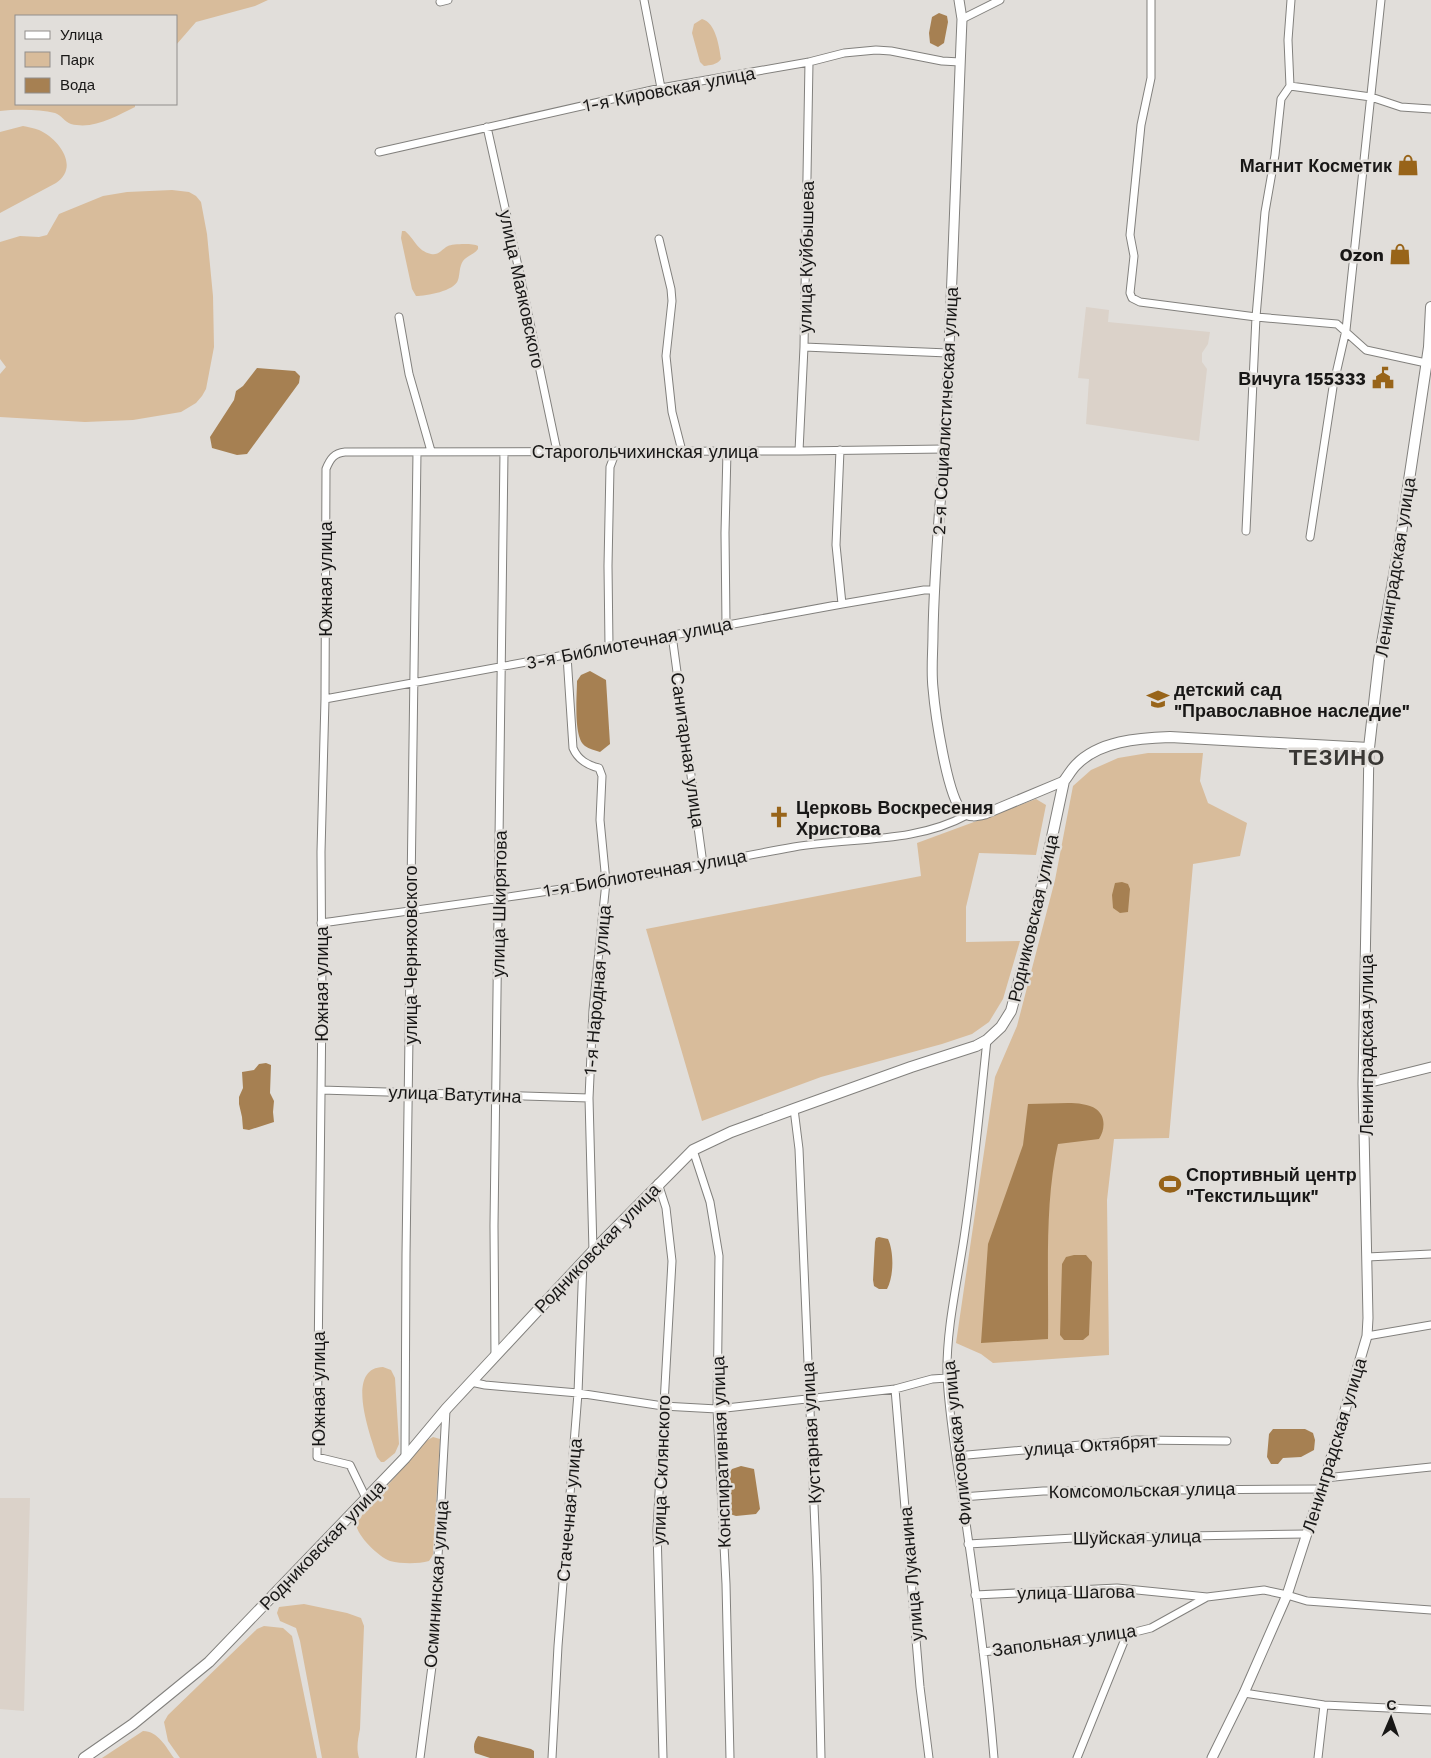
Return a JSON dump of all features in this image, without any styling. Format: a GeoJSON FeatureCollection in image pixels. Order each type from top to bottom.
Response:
{"type":"FeatureCollection","features":[{"type":"Feature","properties":{"kind":"main road","name":"Ленинградская улица"},"geometry":{"type":"LineString","coordinates":[[1370,748],[1380,660],[1430,347],[1431,307]]}},
{"type":"Feature","properties":{"kind":"main road"},"geometry":{"type":"LineString","coordinates":[[1064,781],[1076,764],[1093,753],[1115,744],[1140,738],[1170,737],[1370,748]]}},
{"type":"Feature","properties":{"kind":"main road","name":"Родниковская улица"},"geometry":{"type":"LineString","coordinates":[[84,1758],[133,1724],[209,1662],[405,1458],[446,1409],[593,1250],[693,1150],[731,1132],[911,1067],[976,1046],[988,1040],[1001,1027],[1011,1011],[1030,940],[1064,781]]}},
{"type":"Feature","properties":{"kind":"street"},"geometry":{"type":"LineString","coordinates":[[440,2],[448,0]]}},
{"type":"Feature","properties":{"kind":"street"},"geometry":{"type":"LineString","coordinates":[[644,0],[661,88]]}},
{"type":"Feature","properties":{"kind":"street","name":"2-я Социалистическая улица"},"geometry":{"type":"LineString","coordinates":[[959,0],[962,19],[953,264],[944,449],[934,590],[933,686],[937,720],[948,776],[956,802],[961,811],[967,815]]}},
{"type":"Feature","properties":{"kind":"street"},"geometry":{"type":"LineString","coordinates":[[962,19],[1000,0]]}},
{"type":"Feature","properties":{"kind":"street"},"geometry":{"type":"LineString","coordinates":[[1151,0],[1151,78],[1141,125],[1130,235],[1134,256],[1130,293],[1132,298],[1140,302],[1256,317],[1337,324],[1346,330],[1366,350],[1426,363]]}},
{"type":"Feature","properties":{"kind":"street"},"geometry":{"type":"LineString","coordinates":[[1246,530],[1256,317],[1266,212],[1275,156],[1281,99],[1290,86],[1288,40],[1291,0]]}},
{"type":"Feature","properties":{"kind":"street"},"geometry":{"type":"LineString","coordinates":[[1310,537],[1333,388],[1346,330],[1381,0]]}},
{"type":"Feature","properties":{"kind":"street","name":"1-я Кировская улица"},"geometry":{"type":"LineString","coordinates":[[379,152],[661,88],[809,62],[844,53],[876,50],[891,51],[942,61],[960,62]]}},
{"type":"Feature","properties":{"kind":"street","name":"улица Куйбышева"},"geometry":{"type":"LineString","coordinates":[[799,451],[804,347],[809,62]]}},
{"type":"Feature","properties":{"kind":"street"},"geometry":{"type":"LineString","coordinates":[[1290,86],[1371,98],[1401,106],[1431,109]]}},
{"type":"Feature","properties":{"kind":"street","name":"улица Маяковского"},"geometry":{"type":"LineString","coordinates":[[487,127],[557,451]]}},
{"type":"Feature","properties":{"kind":"street"},"geometry":{"type":"LineString","coordinates":[[659,239],[671,289],[672,301],[666,356],[672,412],[682,451]]}},
{"type":"Feature","properties":{"kind":"street"},"geometry":{"type":"LineString","coordinates":[[399,317],[409,374],[431,452]]}},
{"type":"Feature","properties":{"kind":"street"},"geometry":{"type":"LineString","coordinates":[[804,347],[948,353]]}},
{"type":"Feature","properties":{"kind":"street","name":"Старогольчихинская улица"},"geometry":{"type":"LineString","coordinates":[[345,452],[944,449]]}},
{"type":"Feature","properties":{"kind":"street"},"geometry":{"type":"LineString","coordinates":[[840,450],[836,545],[842,604]]}},
{"type":"Feature","properties":{"kind":"street"},"geometry":{"type":"LineString","coordinates":[[609,646],[610,467],[616,451]]}},
{"type":"Feature","properties":{"kind":"street"},"geometry":{"type":"LineString","coordinates":[[726,625],[725,533],[727,451]]}},
{"type":"Feature","properties":{"kind":"street","name":"Южная улица"},"geometry":{"type":"LineString","coordinates":[[345,452],[333,456],[326,469],[317,1457],[350,1465],[366,1498]]}},
{"type":"Feature","properties":{"kind":"street","name":"улица Черняховского"},"geometry":{"type":"LineString","coordinates":[[405,1458],[410,910],[417,452]]}},
{"type":"Feature","properties":{"kind":"street","name":"улица Шкирятова"},"geometry":{"type":"LineString","coordinates":[[495,1356],[494,1226],[500,898],[504,452]]}},
{"type":"Feature","properties":{"kind":"street","name":"3-я Библиотечная улица"},"geometry":{"type":"LineString","coordinates":[[324,699],[567,656],[609,646],[842,604],[924,590],[934,590]]}},
{"type":"Feature","properties":{"kind":"street","name":"Санитарная улица"},"geometry":{"type":"LineString","coordinates":[[672,635],[703,864]]}},
{"type":"Feature","properties":{"kind":"street","name":"1-я Народная улица"},"geometry":{"type":"LineString","coordinates":[[567,656],[573,748],[579,758],[602,772],[600,820],[606,882],[593,1010],[589,1098],[593,1250]]}},
{"type":"Feature","properties":{"kind":"street","name":"Ленинградская улица"},"geometry":{"type":"LineString","coordinates":[[1212,1758],[1244,1693],[1287,1595],[1325,1478],[1367,1336],[1366,1151],[1363,1084],[1370,748]]}},
{"type":"Feature","properties":{"kind":"street"},"geometry":{"type":"LineString","coordinates":[[967,815],[986,814],[1064,781]]}},
{"type":"Feature","properties":{"kind":"street","name":"1-я Библиотечная улица"},"geometry":{"type":"LineString","coordinates":[[321,923],[606,882],[831,842],[907,836],[953,824],[967,815]]}},
{"type":"Feature","properties":{"kind":"street","name":"Филисовская улица"},"geometry":{"type":"LineString","coordinates":[[988,1040],[973,1170],[951,1319],[947,1353],[947,1378],[983,1652],[994,1758]]}},
{"type":"Feature","properties":{"kind":"street"},"geometry":{"type":"LineString","coordinates":[[1363,1084],[1431,1067]]}},
{"type":"Feature","properties":{"kind":"street","name":"улица Ватутина"},"geometry":{"type":"LineString","coordinates":[[321,1090],[589,1098]]}},
{"type":"Feature","properties":{"kind":"street","name":"Кустарная улица"},"geometry":{"type":"LineString","coordinates":[[794,1109],[799,1149],[817,1576],[821,1758]]}},
{"type":"Feature","properties":{"kind":"street","name":"Конспиративная улица"},"geometry":{"type":"LineString","coordinates":[[693,1150],[710,1202],[719,1256],[717,1409],[726,1584],[730,1758]]}},
{"type":"Feature","properties":{"kind":"street","name":"улица Склянского"},"geometry":{"type":"LineString","coordinates":[[658,1184],[666,1208],[672,1261],[657,1529],[662,1758]]}},
{"type":"Feature","properties":{"kind":"street"},"geometry":{"type":"LineString","coordinates":[[1366,1257],[1431,1254]]}},
{"type":"Feature","properties":{"kind":"street","name":"Стачечная улица"},"geometry":{"type":"LineString","coordinates":[[552,1758],[558,1646],[578,1393],[583,1261]]}},
{"type":"Feature","properties":{"kind":"street"},"geometry":{"type":"LineString","coordinates":[[1367,1336],[1431,1325]]}},
{"type":"Feature","properties":{"kind":"street"},"geometry":{"type":"LineString","coordinates":[[471,1382],[485,1385],[578,1393],[663,1406],[717,1409],[895,1389],[932,1379],[947,1378]]}},
{"type":"Feature","properties":{"kind":"street","name":"улица Луканина"},"geometry":{"type":"LineString","coordinates":[[895,1389],[920,1687],[929,1758]]}},
{"type":"Feature","properties":{"kind":"street","name":"Осмининская улица"},"geometry":{"type":"LineString","coordinates":[[420,1758],[432,1666],[446,1409]]}},
{"type":"Feature","properties":{"kind":"street","name":"улица Октябрят"},"geometry":{"type":"LineString","coordinates":[[956,1456],[1137,1440],[1227,1441]]}},
{"type":"Feature","properties":{"kind":"street"},"geometry":{"type":"LineString","coordinates":[[1325,1478],[1431,1467]]}},
{"type":"Feature","properties":{"kind":"street","name":"Комсомольская улица"},"geometry":{"type":"LineString","coordinates":[[962,1497],[1043,1491],[1321,1489]]}},
{"type":"Feature","properties":{"kind":"street","name":"Шуйская улица"},"geometry":{"type":"LineString","coordinates":[[968,1544],[1074,1538],[1306,1534]]}},
{"type":"Feature","properties":{"kind":"street","name":"улица Шагова"},"geometry":{"type":"LineString","coordinates":[[975,1595],[1117,1588],[1207,1598]]}},
{"type":"Feature","properties":{"kind":"street","name":"Запольная улица"},"geometry":{"type":"LineString","coordinates":[[983,1652],[1126,1634],[1151,1628],[1207,1598],[1264,1590],[1307,1602],[1431,1610]]}},
{"type":"Feature","properties":{"kind":"street"},"geometry":{"type":"LineString","coordinates":[[1077,1758],[1126,1634]]}},
{"type":"Feature","properties":{"kind":"street"},"geometry":{"type":"LineString","coordinates":[[1244,1693],[1324,1705],[1431,1710]]}},
{"type":"Feature","properties":{"kind":"street"},"geometry":{"type":"LineString","coordinates":[[1318,1758],[1324,1705]]}},
{"type":"Feature","properties":{"kind":"shaded area"},"geometry":{"type":"Polygon","coordinates":[[[1086,307],[1109,310],[1108,322],[1210,332],[1208,344],[1202,353],[1202,362],[1207,369],[1199,441],[1086,424],[1089,379],[1078,378],[1086,307]]]}},
{"type":"Feature","properties":{"kind":"shaded area"},"geometry":{"type":"Polygon","coordinates":[[[0,1498],[30,1498],[24,1711],[0,1709],[0,1498]]]}},
{"type":"Feature","properties":{"kind":"green space"},"geometry":{"type":"Polygon","coordinates":[[[0,0],[268,0],[255,6],[196,22],[178,43],[178,15],[15,15],[15,105],[135,105],[135,107],[112,118],[88,125],[71,124],[57,114],[49,112],[28,110],[0,111],[0,0]]]}},
{"type":"Feature","properties":{"kind":"green space"},"geometry":{"type":"Polygon","coordinates":[[[702,19],[707,21],[714,30],[721,59],[715,64],[704,66],[700,62],[692,33],[694,24],[702,19]]]}},
{"type":"Feature","properties":{"kind":"green space"},"geometry":{"type":"Polygon","coordinates":[[[23,126],[39,130],[53,140],[64,154],[66,169],[63,176],[56,183],[0,213],[0,132],[23,126]]]}},
{"type":"Feature","properties":{"kind":"green space"},"geometry":{"type":"Polygon","coordinates":[[[172,190],[189,192],[201,202],[207,234],[213,296],[214,347],[206,389],[202,396],[196,403],[181,412],[133,420],[85,422],[0,417],[0,374],[6,367],[0,359],[0,242],[20,236],[39,237],[47,235],[59,214],[103,196],[127,192],[172,190]]]}},
{"type":"Feature","properties":{"kind":"green space"},"geometry":{"type":"Polygon","coordinates":[[[402,231],[405,231],[422,250],[431,254],[436,254],[448,246],[454,245],[475,245],[478,246],[478,249],[463,261],[456,284],[446,290],[433,294],[416,296],[412,289],[401,238],[402,231]]]}},
{"type":"Feature","properties":{"kind":"green space"},"geometry":{"type":"Polygon","coordinates":[[[1148,753],[1203,753],[1200,781],[1208,803],[1247,823],[1240,856],[1193,864],[1169,1138],[1114,1139],[1107,1200],[1109,1355],[993,1363],[981,1354],[956,1343],[995,1077],[1017,1026],[1055,880],[1073,786],[1091,770],[1118,758],[1148,753]]]}},
{"type":"Feature","properties":{"kind":"green space"},"geometry":{"type":"Polygon","coordinates":[[[1036,799],[1046,805],[1036,855],[979,853],[966,907],[966,942],[1020,941],[1003,999],[989,1022],[972,1034],[821,1077],[702,1121],[646,929],[921,876],[917,843],[1036,799]]]}},
{"type":"Feature","properties":{"kind":"green space"},"geometry":{"type":"Polygon","coordinates":[[[383,1367],[391,1370],[395,1378],[399,1444],[395,1453],[384,1462],[381,1462],[377,1457],[370,1435],[363,1405],[362,1391],[365,1379],[371,1370],[383,1367]]]}},
{"type":"Feature","properties":{"kind":"green space"},"geometry":{"type":"Polygon","coordinates":[[[433,1437],[440,1439],[433,1555],[429,1561],[420,1563],[390,1561],[375,1551],[364,1540],[357,1529],[357,1521],[426,1441],[433,1437]]]}},
{"type":"Feature","properties":{"kind":"green space"},"geometry":{"type":"Polygon","coordinates":[[[304,1604],[347,1613],[361,1618],[364,1626],[360,1729],[357,1747],[359,1758],[322,1758],[296,1628],[280,1621],[277,1613],[279,1607],[304,1604]]]}},
{"type":"Feature","properties":{"kind":"green space"},"geometry":{"type":"Polygon","coordinates":[[[264,1626],[283,1628],[292,1636],[317,1758],[180,1758],[168,1741],[164,1722],[168,1715],[257,1629],[264,1626]]]}},
{"type":"Feature","properties":{"kind":"green space"},"geometry":{"type":"Polygon","coordinates":[[[143,1731],[157,1737],[174,1758],[102,1758],[143,1731]]]}},
{"type":"Feature","properties":{"kind":"water"},"geometry":{"type":"Polygon","coordinates":[[[939,13],[947,16],[948,22],[944,43],[938,47],[930,43],[929,33],[932,17],[939,13]]]}},
{"type":"Feature","properties":{"kind":"water"},"geometry":{"type":"Polygon","coordinates":[[[257,368],[295,371],[300,376],[299,383],[247,454],[237,455],[212,448],[210,437],[234,400],[236,391],[243,386],[257,368]]]}},
{"type":"Feature","properties":{"kind":"water"},"geometry":{"type":"Polygon","coordinates":[[[590,671],[606,680],[610,744],[600,752],[585,746],[581,741],[577,726],[577,681],[581,675],[590,671]]]}},
{"type":"Feature","properties":{"kind":"water"},"geometry":{"type":"Polygon","coordinates":[[[1122,882],[1128,884],[1130,889],[1128,912],[1120,913],[1113,908],[1112,895],[1115,883],[1122,882]]]}},
{"type":"Feature","properties":{"kind":"water"},"geometry":{"type":"Polygon","coordinates":[[[266,1063],[271,1065],[270,1093],[274,1101],[274,1122],[249,1130],[243,1129],[239,1104],[239,1097],[243,1088],[242,1072],[254,1070],[259,1064],[266,1063]]]}},
{"type":"Feature","properties":{"kind":"water"},"geometry":{"type":"Polygon","coordinates":[[[1068,1103],[1093,1107],[1102,1115],[1104,1123],[1099,1139],[1058,1144],[1049,1216],[1048,1339],[981,1343],[988,1244],[1023,1145],[1028,1104],[1068,1103]]]}},
{"type":"Feature","properties":{"kind":"water"},"geometry":{"type":"Polygon","coordinates":[[[876,1238],[888,1239],[891,1250],[892,1271],[887,1289],[879,1289],[874,1286],[873,1280],[875,1242],[876,1238]]]}},
{"type":"Feature","properties":{"kind":"water"},"geometry":{"type":"Polygon","coordinates":[[[1086,1255],[1092,1262],[1089,1335],[1083,1340],[1064,1340],[1060,1335],[1062,1264],[1066,1257],[1086,1255]]]}},
{"type":"Feature","properties":{"kind":"water"},"geometry":{"type":"Polygon","coordinates":[[[1273,1429],[1305,1429],[1313,1433],[1315,1440],[1314,1450],[1301,1457],[1283,1458],[1278,1464],[1271,1464],[1267,1457],[1269,1434],[1273,1429]]]}},
{"type":"Feature","properties":{"kind":"water"},"geometry":{"type":"Polygon","coordinates":[[[741,1466],[754,1469],[760,1509],[756,1514],[736,1516],[730,1514],[728,1475],[732,1469],[741,1466]]]}},
{"type":"Feature","properties":{"kind":"water"},"geometry":{"type":"Polygon","coordinates":[[[478,1736],[531,1749],[534,1751],[534,1758],[490,1758],[475,1753],[474,1744],[478,1736]]]}},
{"type":"Feature","properties":{"kind":"place","name":"Магнит Косметик"},"geometry":{"type":"Point","coordinates":[1408,165]}},
{"type":"Feature","properties":{"kind":"place","name":"Ozon"},"geometry":{"type":"Point","coordinates":[1400,254]}},
{"type":"Feature","properties":{"kind":"place","name":"Вичуга 155333"},"geometry":{"type":"Point","coordinates":[1383,378]}},
{"type":"Feature","properties":{"kind":"place","name":"детский сад \"Православное наследие\""},"geometry":{"type":"Point","coordinates":[1158,699]}},
{"type":"Feature","properties":{"kind":"place","name":"Церковь Воскресения Христова"},"geometry":{"type":"Point","coordinates":[779,817]}},
{"type":"Feature","properties":{"kind":"place","name":"Спортивный центр \"Текстильщик\""},"geometry":{"type":"Point","coordinates":[1170,1184]}},
{"type":"Feature","properties":{"kind":"district","name":"ТЕЗИНО"},"geometry":{"type":"Point","coordinates":[1337,757]}}]}
